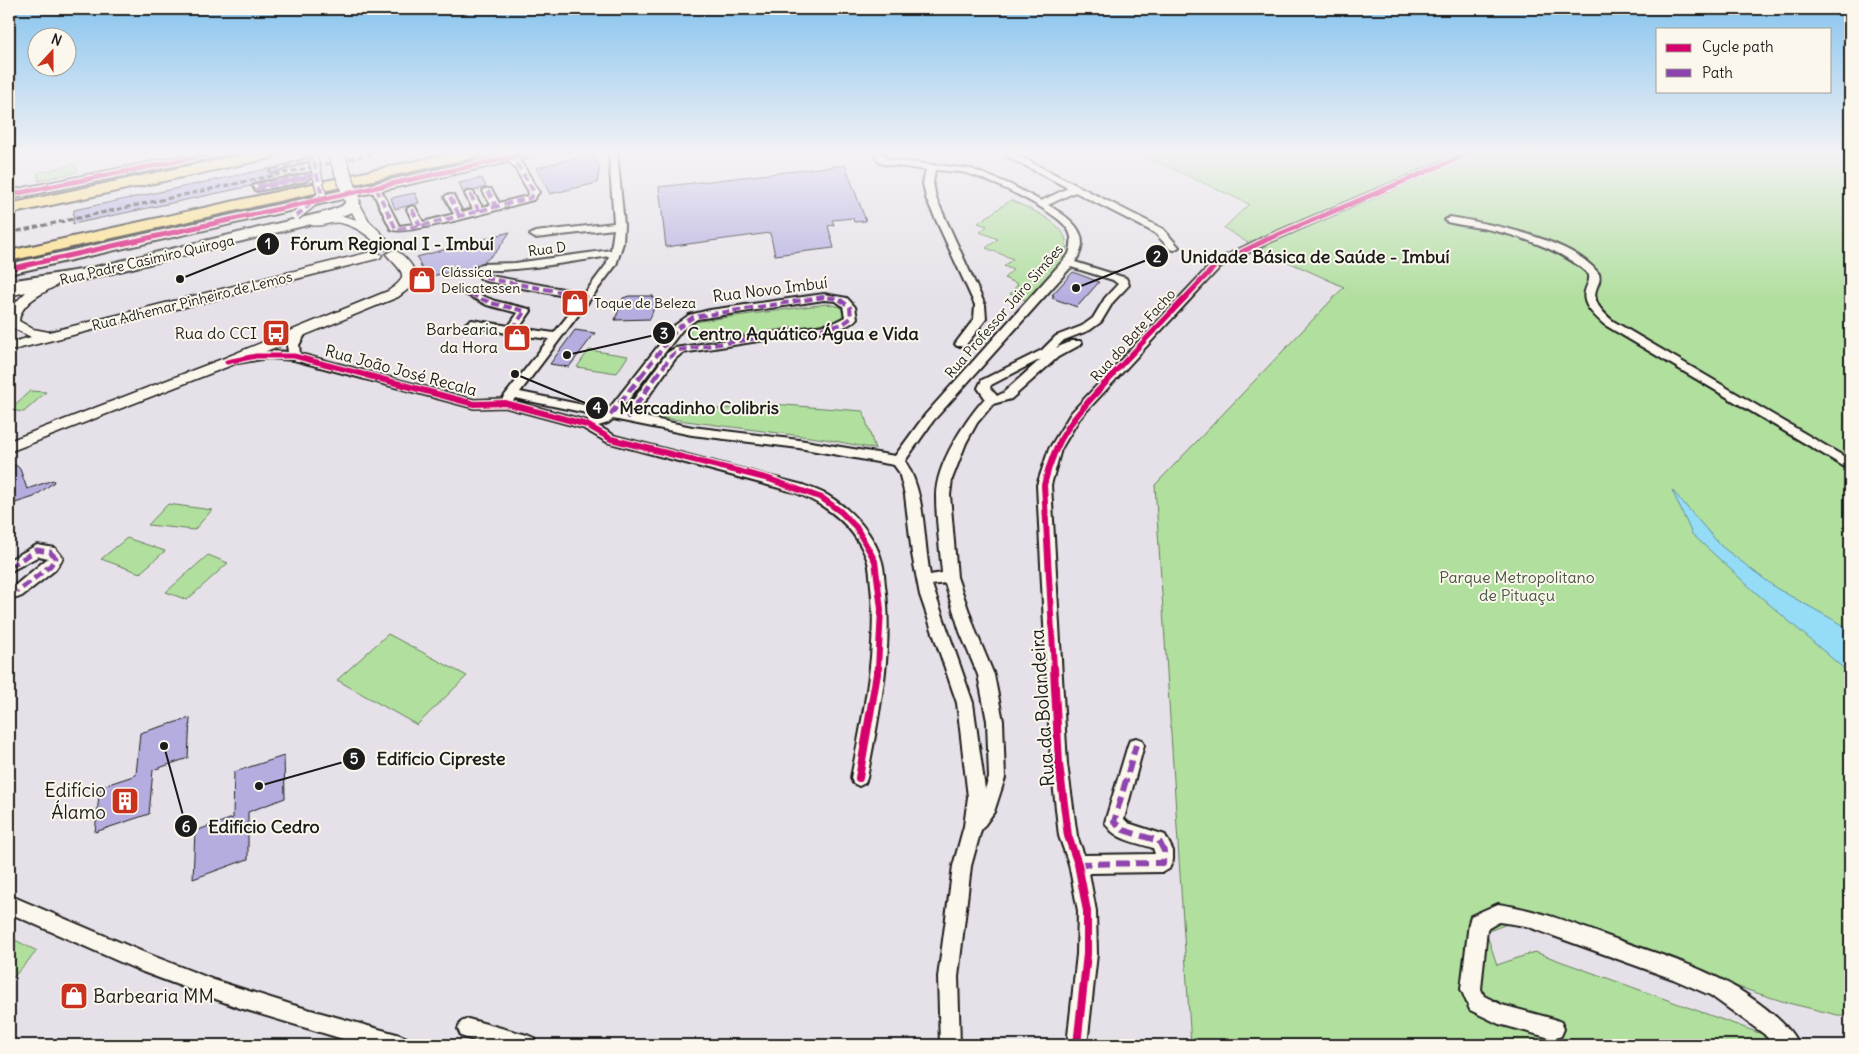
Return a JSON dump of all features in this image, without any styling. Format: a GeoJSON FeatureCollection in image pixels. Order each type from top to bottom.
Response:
{"type":"FeatureCollection","features":[{"type":"Feature","properties":{"kind":"highway"},"geometry":{"type":"LineString","coordinates":[[9,209],[41,202]]}},
{"type":"Feature","properties":{"kind":"highway"},"geometry":{"type":"LineString","coordinates":[[9,256],[255,202]]}},
{"type":"Feature","properties":{"kind":"highway"},"geometry":{"type":"LineString","coordinates":[[185,228],[282,202]]}},
{"type":"Feature","properties":{"kind":"main road"},"geometry":{"type":"LineString","coordinates":[[9,269],[185,228],[308,202]]}},
{"type":"Feature","properties":{"kind":"main road"},"geometry":{"type":"LineString","coordinates":[[276,228],[343,212],[351,202]]}},
{"type":"Feature","properties":{"kind":"main road","name":"Rua Padre Casimiro Quiroga"},"geometry":{"type":"LineString","coordinates":[[87,274],[276,228]]}},
{"type":"Feature","properties":{"kind":"main road"},"geometry":{"type":"LineString","coordinates":[[9,286],[87,274]]}},
{"type":"Feature","properties":{"kind":"street"},"geometry":{"type":"LineString","coordinates":[[296,216],[313,202]]}},
{"type":"Feature","properties":{"kind":"street"},"geometry":{"type":"LineString","coordinates":[[9,446],[227,362],[399,290],[408,282],[409,269],[384,249],[364,223],[354,202]]}},
{"type":"Feature","properties":{"kind":"street"},"geometry":{"type":"LineString","coordinates":[[383,202],[396,229],[420,226],[515,202]]}},
{"type":"Feature","properties":{"kind":"street"},"geometry":{"type":"LineString","coordinates":[[453,202],[460,215]]}},
{"type":"Feature","properties":{"kind":"street"},"geometry":{"type":"LineString","coordinates":[[474,202],[479,211]]}},
{"type":"Feature","properties":{"kind":"street"},"geometry":{"type":"LineString","coordinates":[[494,202],[496,206]]}},
{"type":"Feature","properties":{"kind":"street"},"geometry":{"type":"LineString","coordinates":[[617,202],[619,225],[615,252],[606,272],[509,399],[707,433],[799,444],[898,460],[905,472],[912,496],[924,582],[965,703],[972,744],[976,789],[973,826],[962,866],[948,977],[950,1045]]}},
{"type":"Feature","properties":{"kind":"street"},"geometry":{"type":"LineString","coordinates":[[932,202],[980,305],[980,319],[961,344]]}},
{"type":"Feature","properties":{"kind":"street","name":"Rua Professor Jairo Simões"},"geometry":{"type":"LineString","coordinates":[[898,460],[929,418],[1069,263],[1075,254],[1078,244],[1076,233],[1070,224],[1034,202]]}},
{"type":"Feature","properties":{"kind":"street"},"geometry":{"type":"LineString","coordinates":[[1040,205],[1046,202]]}},
{"type":"Feature","properties":{"kind":"street"},"geometry":{"type":"LineString","coordinates":[[1101,202],[1160,231],[1174,247]]}},
{"type":"Feature","properties":{"kind":"street","name":"Rua do Bate Facho"},"geometry":{"type":"LineString","coordinates":[[1044,485],[1051,453],[1060,436],[1075,416],[1213,267],[1234,254],[1355,202]]}},
{"type":"Feature","properties":{"kind":"street"},"geometry":{"type":"LineString","coordinates":[[412,209],[420,226]]}},
{"type":"Feature","properties":{"kind":"street","name":"Rua Padre Casimiro Quiroga"},"geometry":{"type":"LineString","coordinates":[[276,228],[336,218],[351,221],[384,249]]}},
{"type":"Feature","properties":{"kind":"street"},"geometry":{"type":"LineString","coordinates":[[1450,220],[1517,233],[1581,262],[1591,270],[1595,277],[1595,283],[1590,292],[1591,302],[1598,313],[1609,323],[1850,466]]}},
{"type":"Feature","properties":{"kind":"street"},"geometry":{"type":"LineString","coordinates":[[535,236],[619,225]]}},
{"type":"Feature","properties":{"kind":"street","name":"Rua Adhemar Pinheiro de Lemos"},"geometry":{"type":"LineString","coordinates":[[9,347],[384,249]]}},
{"type":"Feature","properties":{"kind":"street","name":"Rua D"},"geometry":{"type":"LineString","coordinates":[[588,297],[484,273],[615,252]]}},
{"type":"Feature","properties":{"kind":"street"},"geometry":{"type":"LineString","coordinates":[[973,826],[988,806],[996,778],[995,722],[986,675],[968,632],[950,577],[942,510],[945,480],[960,443],[972,421],[990,401],[991,395],[984,388],[986,383],[1046,352],[1060,338],[1086,328],[1097,320],[1109,300],[1124,285],[1124,282],[1117,278],[1069,263]]}},
{"type":"Feature","properties":{"kind":"street","name":"Rua Padre Casimiro Quiroga"},"geometry":{"type":"LineString","coordinates":[[9,292],[87,274]]}},
{"type":"Feature","properties":{"kind":"street"},"geometry":{"type":"LineString","coordinates":[[52,282],[20,304],[12,316],[12,322],[25,331],[54,336]]}},
{"type":"Feature","properties":{"kind":"street"},"geometry":{"type":"LineString","coordinates":[[470,294],[491,303],[525,311],[511,331]]}},
{"type":"Feature","properties":{"kind":"street","name":"Rua Novo Imbuí"},"geometry":{"type":"LineString","coordinates":[[587,425],[604,420],[610,415],[678,328],[685,322],[700,315],[824,297],[842,299],[850,309],[851,318],[832,326],[680,350],[671,356],[627,418]]}},
{"type":"Feature","properties":{"kind":"street"},"geometry":{"type":"LineString","coordinates":[[472,323],[555,337]]}},
{"type":"Feature","properties":{"kind":"street"},"geometry":{"type":"LineString","coordinates":[[294,356],[293,345],[300,332]]}},
{"type":"Feature","properties":{"kind":"street"},"geometry":{"type":"LineString","coordinates":[[990,401],[1003,398],[1020,386],[1054,354],[1076,343]]}},
{"type":"Feature","properties":{"kind":"street","name":"Rua João José Recala"},"geometry":{"type":"LineString","coordinates":[[227,362],[262,355],[294,356],[474,404],[509,399],[587,425],[611,439],[798,488],[822,498],[841,512],[856,527],[866,543],[874,561],[881,609],[879,658],[872,710],[859,778]]}},
{"type":"Feature","properties":{"kind":"street"},"geometry":{"type":"LineString","coordinates":[[636,384],[649,386]]}},
{"type":"Feature","properties":{"kind":"street","name":"Rua da Bolandeira"},"geometry":{"type":"LineString","coordinates":[[1044,485],[1059,764],[1068,836],[1078,864],[1087,911],[1087,954],[1077,1045]]}},
{"type":"Feature","properties":{"kind":"street"},"geometry":{"type":"LineString","coordinates":[[9,567],[36,550],[50,552],[56,558],[50,566],[17,592]]}},
{"type":"Feature","properties":{"kind":"street"},"geometry":{"type":"LineString","coordinates":[[924,582],[950,577]]}},
{"type":"Feature","properties":{"kind":"street"},"geometry":{"type":"LineString","coordinates":[[1078,864],[1163,863],[1162,844],[1159,841],[1123,830],[1114,822],[1136,745]]}},
{"type":"Feature","properties":{"kind":"street"},"geometry":{"type":"LineString","coordinates":[[9,904],[102,945],[189,980],[317,1023],[400,1045]]}},
{"type":"Feature","properties":{"kind":"street"},"geometry":{"type":"LineString","coordinates":[[1554,1029],[1499,1014],[1477,1003],[1471,989],[1478,924],[1498,913],[1526,917],[1675,970],[1717,988],[1757,1016],[1788,1045]]}},
{"type":"Feature","properties":{"kind":"street"},"geometry":{"type":"LineString","coordinates":[[468,1030],[527,1045]]}},
{"type":"Feature","properties":{"kind":"green space"},"geometry":{"type":"Polygon","coordinates":[[[1008,202],[1016,202],[1042,215],[1060,229],[1065,238],[1067,248],[1063,259],[1060,265],[1028,301],[1010,294],[1018,284],[1004,278],[1013,270],[1004,266],[1013,259],[986,248],[998,239],[980,232],[987,226],[978,223],[1008,202]]]}},
{"type":"Feature","properties":{"kind":"green space","name":"Parque Metropolitano de Pituaçu"},"geometry":{"type":"Polygon","coordinates":[[[1245,202],[1850,202],[1850,1018],[1788,1003],[1523,918],[1486,932],[1497,965],[1535,952],[1762,1034],[1771,1045],[1191,1045],[1155,485],[1344,287],[1253,246],[1224,228],[1249,204],[1245,202]]]}},
{"type":"Feature","properties":{"kind":"green space"},"geometry":{"type":"Polygon","coordinates":[[[827,304],[841,307],[843,316],[834,322],[702,340],[693,338],[690,335],[690,327],[696,322],[827,304]]]}},
{"type":"Feature","properties":{"kind":"green space"},"geometry":{"type":"Polygon","coordinates":[[[589,350],[628,356],[617,373],[577,367],[589,350]]]}},
{"type":"Feature","properties":{"kind":"green space"},"geometry":{"type":"Polygon","coordinates":[[[30,391],[46,392],[24,412],[9,410],[30,391]]]}},
{"type":"Feature","properties":{"kind":"green space"},"geometry":{"type":"Polygon","coordinates":[[[772,404],[863,411],[875,449],[825,439],[647,416],[772,404]]]}},
{"type":"Feature","properties":{"kind":"green space"},"geometry":{"type":"Polygon","coordinates":[[[168,504],[212,510],[194,530],[148,525],[168,504]]]}},
{"type":"Feature","properties":{"kind":"green space"},"geometry":{"type":"Polygon","coordinates":[[[127,538],[165,551],[140,573],[101,559],[127,538]]]}},
{"type":"Feature","properties":{"kind":"green space"},"geometry":{"type":"Polygon","coordinates":[[[208,555],[228,563],[187,600],[166,592],[208,555]]]}},
{"type":"Feature","properties":{"kind":"green space"},"geometry":{"type":"Polygon","coordinates":[[[388,634],[467,676],[417,725],[337,680],[388,634]]]}},
{"type":"Feature","properties":{"kind":"green space"},"geometry":{"type":"Polygon","coordinates":[[[9,937],[37,951],[9,982],[9,937]]]}},
{"type":"Feature","properties":{"kind":"water"},"geometry":{"type":"Polygon","coordinates":[[[1672,490],[1721,546],[1776,588],[1850,629],[1850,674],[1754,591],[1692,534],[1672,490]]]}},
{"type":"Feature","properties":{"kind":"building"},"geometry":{"type":"Polygon","coordinates":[[[111,202],[175,202],[73,224],[74,210],[111,202]]]}},
{"type":"Feature","properties":{"kind":"building"},"geometry":{"type":"Polygon","coordinates":[[[393,202],[419,203],[395,209],[393,202]]]}},
{"type":"Feature","properties":{"kind":"building"},"geometry":{"type":"Polygon","coordinates":[[[661,202],[859,202],[866,221],[854,222],[853,218],[832,220],[834,225],[828,226],[834,248],[775,255],[770,233],[666,247],[661,202]]]}},
{"type":"Feature","properties":{"kind":"building"},"geometry":{"type":"Polygon","coordinates":[[[510,232],[497,251],[484,262],[476,265],[476,268],[425,277],[417,257],[510,232]]]}},
{"type":"Feature","properties":{"kind":"building"},"geometry":{"type":"Polygon","coordinates":[[[1073,272],[1099,282],[1077,307],[1052,298],[1054,295],[1052,295],[1073,272]]]}},
{"type":"Feature","properties":{"kind":"building"},"geometry":{"type":"Polygon","coordinates":[[[629,296],[653,296],[654,299],[657,299],[650,319],[615,320],[623,298],[629,296]]]}},
{"type":"Feature","properties":{"kind":"building"},"geometry":{"type":"Polygon","coordinates":[[[575,330],[595,333],[569,367],[550,364],[575,330]]]}},
{"type":"Feature","properties":{"kind":"building"},"geometry":{"type":"Polygon","coordinates":[[[9,464],[20,469],[27,489],[53,480],[54,482],[34,497],[9,505],[9,464]]]}},
{"type":"Feature","properties":{"kind":"building"},"geometry":{"type":"Polygon","coordinates":[[[190,718],[188,758],[153,770],[149,814],[95,832],[100,787],[136,775],[140,733],[190,718]]]}},
{"type":"Feature","properties":{"kind":"building"},"geometry":{"type":"Polygon","coordinates":[[[284,756],[285,798],[248,812],[248,859],[193,879],[195,831],[233,818],[234,772],[284,756]]]}},
{"type":"Feature","properties":{"kind":"railway"},"geometry":{"type":"LineString","coordinates":[[9,233],[150,202]]}},
{"type":"Feature","properties":{"kind":"marked path"},"geometry":{"type":"LineString","coordinates":[[296,216],[313,202]]}},
{"type":"Feature","properties":{"kind":"marked path"},"geometry":{"type":"LineString","coordinates":[[383,202],[396,229],[420,226],[514,202]]}},
{"type":"Feature","properties":{"kind":"marked path"},"geometry":{"type":"LineString","coordinates":[[453,202],[459,215]]}},
{"type":"Feature","properties":{"kind":"marked path"},"geometry":{"type":"LineString","coordinates":[[474,202],[479,211]]}},
{"type":"Feature","properties":{"kind":"marked path"},"geometry":{"type":"LineString","coordinates":[[494,202],[496,206]]}},
{"type":"Feature","properties":{"kind":"marked path"},"geometry":{"type":"LineString","coordinates":[[412,209],[420,226]]}},
{"type":"Feature","properties":{"kind":"marked path"},"geometry":{"type":"LineString","coordinates":[[485,278],[588,297]]}},
{"type":"Feature","properties":{"kind":"marked path"},"geometry":{"type":"LineString","coordinates":[[470,294],[491,303],[525,311],[511,331]]}},
{"type":"Feature","properties":{"kind":"marked path"},"geometry":{"type":"LineString","coordinates":[[610,415],[678,328],[693,317],[824,297],[839,299],[850,307],[851,318],[843,324],[832,327],[679,350],[671,356],[627,418]]}},
{"type":"Feature","properties":{"kind":"marked path"},"geometry":{"type":"LineString","coordinates":[[9,567],[37,550],[50,552],[56,558],[50,566],[17,592]]}},
{"type":"Feature","properties":{"kind":"marked path"},"geometry":{"type":"LineString","coordinates":[[1078,864],[1163,863],[1164,851],[1159,841],[1123,830],[1114,822],[1136,745]]}},
{"type":"Feature","properties":{"kind":"cycle path"},"geometry":{"type":"LineString","coordinates":[[9,269],[306,202]]}},
{"type":"Feature","properties":{"kind":"cycle path"},"geometry":{"type":"LineString","coordinates":[[1077,1045],[1087,954],[1087,911],[1078,864],[1068,836],[1059,764],[1044,485],[1049,465],[1063,433],[1075,416],[1217,264],[1266,240],[1355,202]]}},
{"type":"Feature","properties":{"kind":"cycle path"},"geometry":{"type":"LineString","coordinates":[[227,362],[256,356],[294,356],[474,404],[505,403],[587,425],[611,439],[769,479],[822,498],[841,512],[856,527],[875,561],[878,582],[881,609],[879,659],[872,710],[859,778]]}},
{"type":"Feature","properties":{"kind":"place","name":"Fórum Regional I - Imbuí"},"geometry":{"type":"Point","coordinates":[180,279]}},
{"type":"Feature","properties":{"kind":"place","name":"Clássica Delicatessen"},"geometry":{"type":"Point","coordinates":[422,280]}},
{"type":"Feature","properties":{"kind":"place","name":"Unidade Básica de Saúde - Imbuí"},"geometry":{"type":"Point","coordinates":[1076,288]}},
{"type":"Feature","properties":{"kind":"place","name":"Toque de Beleza"},"geometry":{"type":"Point","coordinates":[575,303]}},
{"type":"Feature","properties":{"kind":"place","name":"Rua do CCI"},"geometry":{"type":"Point","coordinates":[276,333]}},
{"type":"Feature","properties":{"kind":"place","name":"Barbearia da Hora"},"geometry":{"type":"Point","coordinates":[517,338]}},
{"type":"Feature","properties":{"kind":"place","name":"Centro Aquático Água e Vida"},"geometry":{"type":"Point","coordinates":[567,355]}},
{"type":"Feature","properties":{"kind":"place","name":"Mercadinho Colibris"},"geometry":{"type":"Point","coordinates":[515,374]}},
{"type":"Feature","properties":{"kind":"place","name":"Edifício Cedro"},"geometry":{"type":"Point","coordinates":[164,746]}},
{"type":"Feature","properties":{"kind":"place","name":"Edifício Cipreste"},"geometry":{"type":"Point","coordinates":[259,786]}},
{"type":"Feature","properties":{"kind":"place","name":"Edifício Álamo"},"geometry":{"type":"Point","coordinates":[125,801]}},
{"type":"Feature","properties":{"kind":"place","name":"Barbearia MM"},"geometry":{"type":"Point","coordinates":[74,996]}}]}
